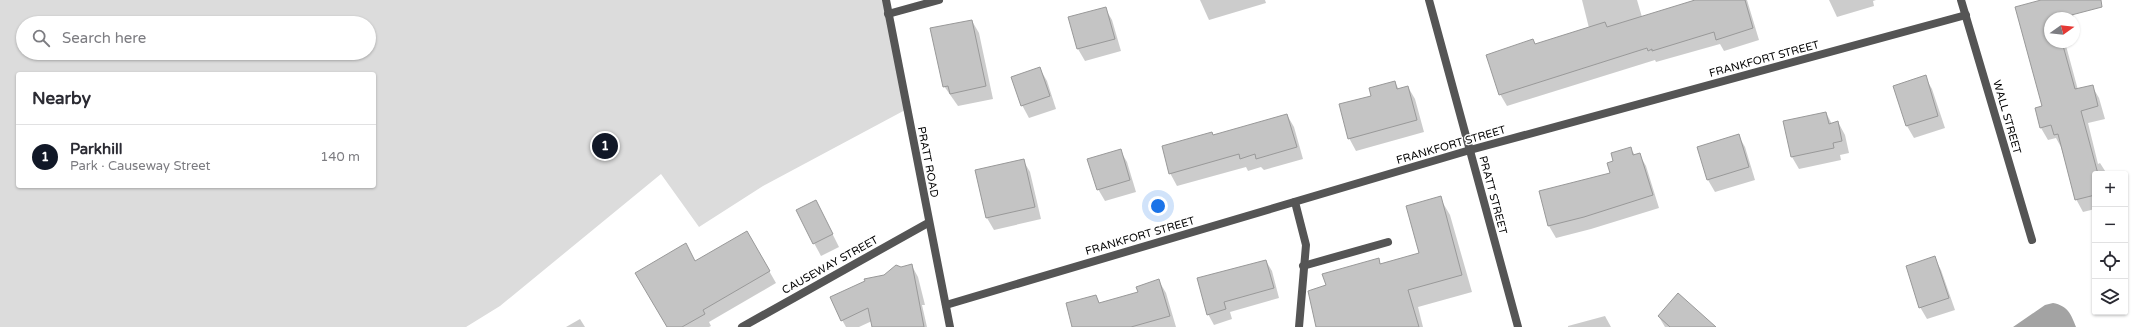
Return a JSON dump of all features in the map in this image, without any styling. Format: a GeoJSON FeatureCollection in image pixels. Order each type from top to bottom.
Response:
{"type":"FeatureCollection","features":[{"type":"Feature","properties":{"kind":"street","name":"PRATT ROAD"},"geometry":{"type":"LineString","coordinates":[[886,0],[928,223],[950,327]]}},
{"type":"Feature","properties":{"kind":"street"},"geometry":{"type":"LineString","coordinates":[[888,14],[939,0]]}},
{"type":"Feature","properties":{"kind":"street","name":"PRATT STREET"},"geometry":{"type":"LineString","coordinates":[[1429,0],[1518,327]]}},
{"type":"Feature","properties":{"kind":"street","name":"WALL STREET"},"geometry":{"type":"LineString","coordinates":[[1961,0],[2032,240]]}},
{"type":"Feature","properties":{"kind":"street","name":"FRANKFORT STREET"},"geometry":{"type":"LineString","coordinates":[[946,305],[1470,150],[1966,15]]}},
{"type":"Feature","properties":{"kind":"street"},"geometry":{"type":"LineString","coordinates":[[1295,202],[1306,245],[1303,266],[1299,327]]}},
{"type":"Feature","properties":{"kind":"street","name":"CAUSEWAY STREET"},"geometry":{"type":"LineString","coordinates":[[742,327],[928,223]]}},
{"type":"Feature","properties":{"kind":"street"},"geometry":{"type":"LineString","coordinates":[[1303,266],[1388,242]]}},
{"type":"Feature","properties":{"kind":"shaded area"},"geometry":{"type":"Polygon","coordinates":[[[0,0],[886,0],[907,109],[763,186],[699,227],[661,174],[500,306],[466,327],[0,327],[0,0]]]}},
{"type":"Feature","properties":{"kind":"shaded area"},"geometry":{"type":"Polygon","coordinates":[[[2053,303],[2066,308],[2076,327],[2013,327],[2045,305],[2053,303]]]}},
{"type":"Feature","properties":{"kind":"building"},"geometry":{"type":"Polygon","coordinates":[[[1695,0],[1745,0],[1753,28],[1716,40],[1714,32],[1652,51],[1652,49],[1648,51],[1647,48],[1499,95],[1486,55],[1533,39],[1535,44],[1605,22],[1607,27],[1695,0]]]}},
{"type":"Feature","properties":{"kind":"building"},"geometry":{"type":"Polygon","coordinates":[[[2041,0],[2101,0],[2102,7],[2080,13],[2044,12],[2044,48],[2064,48],[2075,89],[2093,85],[2098,106],[2081,111],[2097,171],[2092,171],[2092,196],[2075,200],[2058,134],[2054,135],[2051,125],[2040,128],[2035,108],[2042,106],[2015,7],[2041,0]]]}},
{"type":"Feature","properties":{"kind":"building"},"geometry":{"type":"Polygon","coordinates":[[[1106,7],[1115,39],[1077,49],[1068,17],[1106,7]]]}},
{"type":"Feature","properties":{"kind":"building"},"geometry":{"type":"Polygon","coordinates":[[[972,20],[986,86],[950,94],[948,86],[943,87],[930,28],[972,20]]]}},
{"type":"Feature","properties":{"kind":"building"},"geometry":{"type":"Polygon","coordinates":[[[1040,67],[1050,96],[1021,106],[1011,77],[1040,67]]]}},
{"type":"Feature","properties":{"kind":"building"},"geometry":{"type":"Polygon","coordinates":[[[1926,75],[1938,116],[1906,126],[1893,86],[1926,75]]]}},
{"type":"Feature","properties":{"kind":"building"},"geometry":{"type":"Polygon","coordinates":[[[1395,81],[1397,89],[1408,86],[1417,120],[1348,139],[1339,104],[1371,96],[1369,88],[1395,81]]]}},
{"type":"Feature","properties":{"kind":"building"},"geometry":{"type":"Polygon","coordinates":[[[1826,112],[1829,124],[1838,121],[1842,141],[1833,143],[1834,148],[1791,157],[1783,121],[1826,112]]]}},
{"type":"Feature","properties":{"kind":"building"},"geometry":{"type":"Polygon","coordinates":[[[1287,114],[1297,147],[1256,159],[1255,154],[1240,159],[1239,154],[1169,174],[1162,146],[1212,132],[1213,135],[1287,114]]]}},
{"type":"Feature","properties":{"kind":"building"},"geometry":{"type":"Polygon","coordinates":[[[1739,134],[1749,167],[1707,180],[1697,147],[1739,134]]]}},
{"type":"Feature","properties":{"kind":"building"},"geometry":{"type":"Polygon","coordinates":[[[1631,147],[1633,155],[1640,153],[1653,195],[1584,217],[1548,226],[1539,191],[1610,173],[1607,163],[1613,161],[1611,153],[1631,147]]]}},
{"type":"Feature","properties":{"kind":"building"},"geometry":{"type":"Polygon","coordinates":[[[1121,149],[1130,180],[1097,190],[1087,159],[1121,149]]]}},
{"type":"Feature","properties":{"kind":"building"},"geometry":{"type":"Polygon","coordinates":[[[1024,159],[1035,207],[986,218],[975,170],[1024,159]]]}},
{"type":"Feature","properties":{"kind":"building"},"geometry":{"type":"Polygon","coordinates":[[[1441,196],[1462,275],[1408,290],[1419,327],[1316,327],[1308,291],[1326,285],[1322,274],[1379,258],[1380,264],[1419,253],[1406,206],[1441,196]]]}},
{"type":"Feature","properties":{"kind":"building"},"geometry":{"type":"Polygon","coordinates":[[[816,200],[833,234],[813,244],[796,210],[816,200]]]}},
{"type":"Feature","properties":{"kind":"building"},"geometry":{"type":"Polygon","coordinates":[[[747,231],[770,271],[703,310],[705,314],[682,327],[667,327],[635,273],[686,243],[695,261],[747,231]]]}},
{"type":"Feature","properties":{"kind":"building"},"geometry":{"type":"Polygon","coordinates":[[[1935,256],[1949,298],[1919,308],[1906,266],[1935,256]]]}},
{"type":"Feature","properties":{"kind":"building"},"geometry":{"type":"Polygon","coordinates":[[[1266,260],[1274,288],[1224,302],[1226,309],[1207,315],[1197,278],[1266,260]]]}},
{"type":"Feature","properties":{"kind":"building"},"geometry":{"type":"Polygon","coordinates":[[[912,264],[924,327],[872,327],[868,308],[841,321],[830,297],[865,281],[864,279],[884,275],[896,265],[901,267],[912,264]]]}},
{"type":"Feature","properties":{"kind":"building"},"geometry":{"type":"Polygon","coordinates":[[[1159,279],[1170,316],[1131,327],[1072,327],[1066,303],[1096,295],[1099,303],[1138,292],[1136,287],[1159,279]]]}},
{"type":"Feature","properties":{"kind":"building"},"geometry":{"type":"Polygon","coordinates":[[[1678,293],[1716,327],[1670,327],[1658,316],[1678,293]]]}},
{"type":"Feature","properties":{"kind":"place","name":"Parkhill"},"geometry":{"type":"Point","coordinates":[605,146]}}]}
